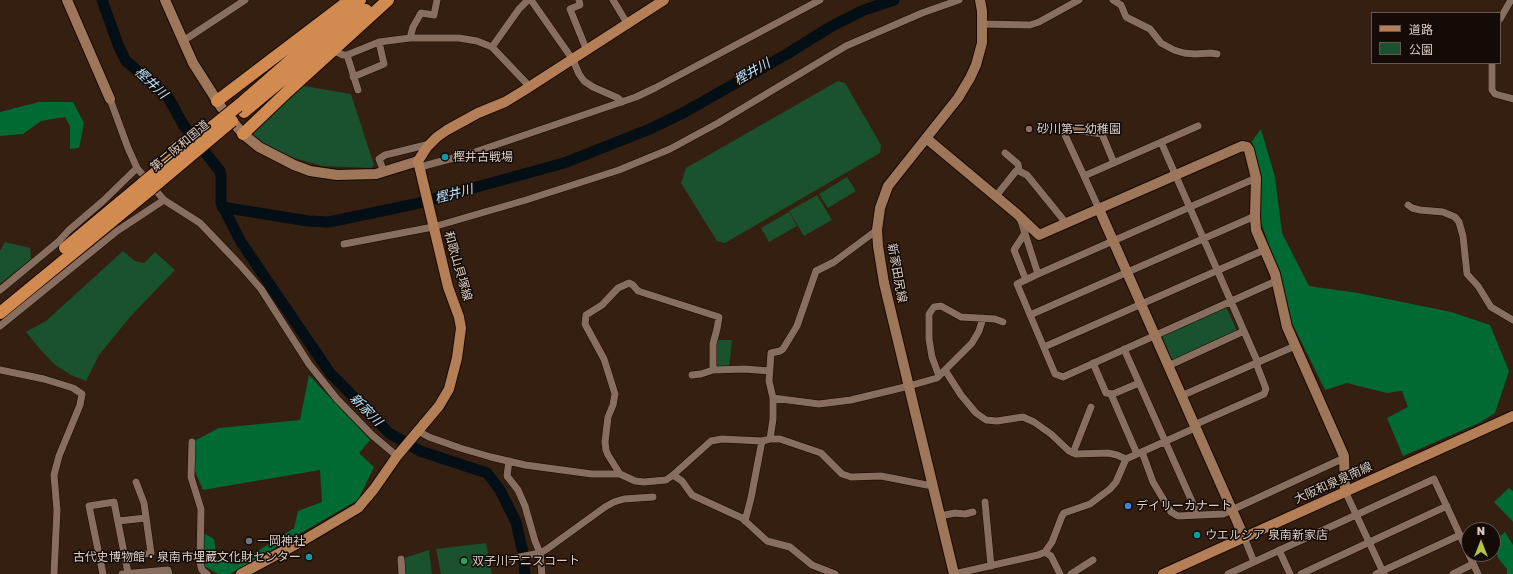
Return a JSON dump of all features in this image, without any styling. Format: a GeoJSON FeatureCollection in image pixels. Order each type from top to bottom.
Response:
{"type":"FeatureCollection","features":[{"type":"Feature","properties":{"kind":"highway"},"geometry":{"type":"LineString","coordinates":[[218,101],[268,67],[350,0]]}},
{"type":"Feature","properties":{"kind":"highway","name":"第二阪和国道"},"geometry":{"type":"LineString","coordinates":[[241,109],[360,0]]}},
{"type":"Feature","properties":{"kind":"highway","name":"第二阪和国道"},"geometry":{"type":"LineString","coordinates":[[0,313],[77,249],[147,186],[378,0]]}},
{"type":"Feature","properties":{"kind":"highway"},"geometry":{"type":"LineString","coordinates":[[243,134],[285,88],[321,57],[333,50],[388,0]]}},
{"type":"Feature","properties":{"kind":"highway","name":"第二阪和国道"},"geometry":{"type":"LineString","coordinates":[[0,303],[82,234],[147,186]]}},
{"type":"Feature","properties":{"kind":"main road"},"geometry":{"type":"LineString","coordinates":[[419,164],[430,144],[437,137],[460,122],[505,102],[587,51],[654,3],[664,0]]}},
{"type":"Feature","properties":{"kind":"main road","name":"和歌山貝塚線"},"geometry":{"type":"LineString","coordinates":[[241,574],[304,540],[358,508],[367,498],[398,454],[440,406],[449,389],[457,358],[462,328],[448,287],[419,164]]}},
{"type":"Feature","properties":{"kind":"main road","name":"大阪和泉泉南線"},"geometry":{"type":"LineString","coordinates":[[1163,574],[1513,416]]}},
{"type":"Feature","properties":{"kind":"street"},"geometry":{"type":"LineString","coordinates":[[67,0],[110,99],[137,168],[164,200],[200,223],[241,266],[261,289],[309,364],[337,399],[372,435],[398,454]]}},
{"type":"Feature","properties":{"kind":"street"},"geometry":{"type":"LineString","coordinates":[[165,0],[193,63],[218,101],[243,134],[259,147],[310,171],[357,176],[384,172],[472,153],[622,102],[655,88],[820,0]]}},
{"type":"Feature","properties":{"kind":"street"},"geometry":{"type":"LineString","coordinates":[[183,41],[245,0]]}},
{"type":"Feature","properties":{"kind":"street"},"geometry":{"type":"LineString","coordinates":[[410,38],[413,27],[421,13],[434,14],[437,0]]}},
{"type":"Feature","properties":{"kind":"street"},"geometry":{"type":"LineString","coordinates":[[492,47],[527,0],[573,60],[584,81],[593,87],[614,96],[622,102]]}},
{"type":"Feature","properties":{"kind":"street"},"geometry":{"type":"LineString","coordinates":[[613,0],[627,23]]}},
{"type":"Feature","properties":{"kind":"street"},"geometry":{"type":"LineString","coordinates":[[344,244],[433,225],[526,200],[619,170],[670,149],[718,123],[846,46],[903,21],[959,0]]}},
{"type":"Feature","properties":{"kind":"street","name":"新家田尻線"},"geometry":{"type":"LineString","coordinates":[[954,574],[884,283],[877,230],[880,208],[888,186],[958,98],[970,78],[979,53],[982,24],[980,0]]}},
{"type":"Feature","properties":{"kind":"street"},"geometry":{"type":"LineString","coordinates":[[982,24],[1030,25],[1039,22],[1079,0]]}},
{"type":"Feature","properties":{"kind":"street"},"geometry":{"type":"LineString","coordinates":[[1113,0],[1121,5],[1126,17],[1150,30],[1161,43],[1174,50],[1189,54],[1217,54]]}},
{"type":"Feature","properties":{"kind":"street"},"geometry":{"type":"LineString","coordinates":[[1501,17],[1511,0]]}},
{"type":"Feature","properties":{"kind":"street"},"geometry":{"type":"LineString","coordinates":[[580,1],[580,5],[570,9],[587,51]]}},
{"type":"Feature","properties":{"kind":"street"},"geometry":{"type":"LineString","coordinates":[[333,50],[343,55],[347,55],[379,42],[410,38],[459,38],[478,41],[492,47],[530,86]]}},
{"type":"Feature","properties":{"kind":"street"},"geometry":{"type":"LineString","coordinates":[[353,77],[384,64],[379,42]]}},
{"type":"Feature","properties":{"kind":"street"},"geometry":{"type":"LineString","coordinates":[[347,55],[358,90]]}},
{"type":"Feature","properties":{"kind":"street"},"geometry":{"type":"LineString","coordinates":[[1492,64],[1492,90],[1495,94],[1513,98]]}},
{"type":"Feature","properties":{"kind":"street"},"geometry":{"type":"LineString","coordinates":[[1084,176],[1198,126]]}},
{"type":"Feature","properties":{"kind":"street"},"geometry":{"type":"LineString","coordinates":[[1114,163],[1102,134],[1066,129],[1065,135],[1127,272],[1254,562]]}},
{"type":"Feature","properties":{"kind":"street"},"geometry":{"type":"LineString","coordinates":[[926,138],[996,196],[1039,235]]}},
{"type":"Feature","properties":{"kind":"street"},"geometry":{"type":"LineString","coordinates":[[954,574],[1046,552],[1052,542],[1064,513],[1090,504],[1110,489],[1116,482],[1126,459],[1264,394],[1266,389],[1244,331],[1161,142]]}},
{"type":"Feature","properties":{"kind":"street"},"geometry":{"type":"LineString","coordinates":[[384,172],[379,159],[385,155],[430,144]]}},
{"type":"Feature","properties":{"kind":"street"},"geometry":{"type":"LineString","coordinates":[[1027,241],[1245,146],[1249,150],[1256,178],[1256,230],[1275,274],[1286,327],[1296,346],[1344,458],[1345,491],[1370,542],[1381,573],[1460,535]]}},
{"type":"Feature","properties":{"kind":"street"},"geometry":{"type":"LineString","coordinates":[[1006,153],[1018,164],[1019,171]]}},
{"type":"Feature","properties":{"kind":"street"},"geometry":{"type":"LineString","coordinates":[[0,290],[58,242],[137,168]]}},
{"type":"Feature","properties":{"kind":"street"},"geometry":{"type":"LineString","coordinates":[[996,196],[1016,171],[1019,171]]}},
{"type":"Feature","properties":{"kind":"street"},"geometry":{"type":"LineString","coordinates":[[1019,171],[1027,175],[1066,223]]}},
{"type":"Feature","properties":{"kind":"street"},"geometry":{"type":"LineString","coordinates":[[1256,178],[1017,284],[1055,374],[1063,377],[1276,281]]}},
{"type":"Feature","properties":{"kind":"street"},"geometry":{"type":"LineString","coordinates":[[0,326],[117,231],[164,200]]}},
{"type":"Feature","properties":{"kind":"street"},"geometry":{"type":"LineString","coordinates":[[1408,205],[1412,208],[1443,212],[1455,217],[1459,222],[1463,236],[1467,274],[1478,286],[1491,307],[1513,320]]}},
{"type":"Feature","properties":{"kind":"street"},"geometry":{"type":"LineString","coordinates":[[1019,216],[1038,274]]}},
{"type":"Feature","properties":{"kind":"street"},"geometry":{"type":"LineString","coordinates":[[1030,315],[1255,216]]}},
{"type":"Feature","properties":{"kind":"street"},"geometry":{"type":"LineString","coordinates":[[770,439],[773,419],[773,398],[769,386],[771,353],[780,352],[797,326],[816,271],[834,262],[877,230]]}},
{"type":"Feature","properties":{"kind":"street"},"geometry":{"type":"LineString","coordinates":[[1025,233],[1014,250],[1026,280]]}},
{"type":"Feature","properties":{"kind":"street"},"geometry":{"type":"LineString","coordinates":[[27,267],[82,234]]}},
{"type":"Feature","properties":{"kind":"street"},"geometry":{"type":"LineString","coordinates":[[20,309],[77,249]]}},
{"type":"Feature","properties":{"kind":"street"},"geometry":{"type":"LineString","coordinates":[[1044,347],[1264,250]]}},
{"type":"Feature","properties":{"kind":"street"},"geometry":{"type":"LineString","coordinates":[[620,474],[608,455],[605,442],[608,417],[614,405],[615,394],[604,359],[585,324],[586,315],[602,304],[618,288],[628,283],[633,285],[638,291],[719,317],[717,330],[712,344],[713,370]]}},
{"type":"Feature","properties":{"kind":"street"},"geometry":{"type":"LineString","coordinates":[[939,376],[932,357],[929,339],[929,314],[932,310],[937,306],[941,306],[961,317],[995,319],[1003,322]]}},
{"type":"Feature","properties":{"kind":"street"},"geometry":{"type":"LineString","coordinates":[[773,398],[819,404],[852,400],[909,386],[939,376],[972,343],[983,318]]}},
{"type":"Feature","properties":{"kind":"street"},"geometry":{"type":"LineString","coordinates":[[1168,366],[1244,331]]}},
{"type":"Feature","properties":{"kind":"street"},"geometry":{"type":"LineString","coordinates":[[1181,396],[1296,346]]}},
{"type":"Feature","properties":{"kind":"street"},"geometry":{"type":"LineString","coordinates":[[1124,349],[1198,516]]}},
{"type":"Feature","properties":{"kind":"street"},"geometry":{"type":"LineString","coordinates":[[1093,363],[1106,393],[1111,394],[1139,383]]}},
{"type":"Feature","properties":{"kind":"street"},"geometry":{"type":"LineString","coordinates":[[692,375],[713,370],[745,369],[769,371]]}},
{"type":"Feature","properties":{"kind":"street"},"geometry":{"type":"LineString","coordinates":[[0,370],[73,388],[82,394],[80,405],[59,456],[54,475],[57,510],[54,574]]}},
{"type":"Feature","properties":{"kind":"street"},"geometry":{"type":"LineString","coordinates":[[945,370],[961,395],[976,413],[986,420],[997,421],[1023,417],[1034,422],[1051,434],[1073,453],[1117,454],[1126,459]]}},
{"type":"Feature","properties":{"kind":"street"},"geometry":{"type":"LineString","coordinates":[[1111,394],[1153,482],[1171,512],[1178,516],[1223,514],[1344,458]]}},
{"type":"Feature","properties":{"kind":"street"},"geometry":{"type":"LineString","coordinates":[[1073,453],[1091,407]]}},
{"type":"Feature","properties":{"kind":"street"},"geometry":{"type":"LineString","coordinates":[[417,432],[460,448],[509,461],[562,471],[592,474],[620,474],[635,481],[644,482],[666,480],[710,441],[722,439],[762,441],[780,439],[821,453],[842,474],[851,477],[880,476],[932,486]]}},
{"type":"Feature","properties":{"kind":"street"},"geometry":{"type":"LineString","coordinates":[[745,521],[753,493],[762,441]]}},
{"type":"Feature","properties":{"kind":"street"},"geometry":{"type":"LineString","coordinates":[[192,442],[191,477],[200,510],[200,563],[202,570],[207,574]]}},
{"type":"Feature","properties":{"kind":"street"},"geometry":{"type":"LineString","coordinates":[[509,461],[507,476],[518,490],[525,506],[540,553],[542,574]]}},
{"type":"Feature","properties":{"kind":"street"},"geometry":{"type":"LineString","coordinates":[[673,475],[682,481],[692,495],[742,518],[767,541],[790,547],[812,565],[835,574]]}},
{"type":"Feature","properties":{"kind":"street"},"geometry":{"type":"LineString","coordinates":[[1228,574],[1434,479],[1478,574]]}},
{"type":"Feature","properties":{"kind":"street"},"geometry":{"type":"LineString","coordinates":[[125,557],[150,553],[144,503],[136,482]]}},
{"type":"Feature","properties":{"kind":"street"},"geometry":{"type":"LineString","coordinates":[[510,559],[540,553],[614,502],[624,499],[653,498]]}},
{"type":"Feature","properties":{"kind":"street"},"geometry":{"type":"LineString","coordinates":[[102,574],[89,506],[114,502],[125,557],[124,574],[168,570],[169,574]]}},
{"type":"Feature","properties":{"kind":"street"},"geometry":{"type":"LineString","coordinates":[[985,502],[991,566]]}},
{"type":"Feature","properties":{"kind":"street"},"geometry":{"type":"LineString","coordinates":[[1301,574],[1447,506]]}},
{"type":"Feature","properties":{"kind":"street"},"geometry":{"type":"LineString","coordinates":[[940,516],[973,512]]}},
{"type":"Feature","properties":{"kind":"street"},"geometry":{"type":"LineString","coordinates":[[118,521],[146,518]]}},
{"type":"Feature","properties":{"kind":"street"},"geometry":{"type":"LineString","coordinates":[[1279,550],[1290,574]]}},
{"type":"Feature","properties":{"kind":"street"},"geometry":{"type":"LineString","coordinates":[[1046,552],[1051,556],[1060,574]]}},
{"type":"Feature","properties":{"kind":"street"},"geometry":{"type":"LineString","coordinates":[[401,558],[402,574]]}},
{"type":"Feature","properties":{"kind":"street"},"geometry":{"type":"LineString","coordinates":[[1071,574],[1093,560]]}},
{"type":"Feature","properties":{"kind":"street"},"geometry":{"type":"LineString","coordinates":[[1453,574],[1473,564]]}},
{"type":"Feature","properties":{"kind":"green space"},"geometry":{"type":"Polygon","coordinates":[[[838,81],[845,83],[881,145],[880,153],[725,243],[717,241],[681,183],[686,168],[838,81]]]}},
{"type":"Feature","properties":{"kind":"green space"},"geometry":{"type":"Polygon","coordinates":[[[298,85],[351,94],[374,165],[371,168],[322,166],[287,156],[259,144],[249,131],[298,85]]]}},
{"type":"Feature","properties":{"kind":"green space"},"geometry":{"type":"Polygon","coordinates":[[[39,102],[73,102],[84,123],[79,148],[70,149],[70,126],[65,117],[41,121],[23,134],[0,136],[0,112],[39,102]]]}},
{"type":"Feature","properties":{"kind":"green space"},"geometry":{"type":"Polygon","coordinates":[[[1261,129],[1275,177],[1282,233],[1309,286],[1358,293],[1451,312],[1490,325],[1509,371],[1495,413],[1479,423],[1403,456],[1387,418],[1408,407],[1402,391],[1387,393],[1347,383],[1325,390],[1291,321],[1282,280],[1261,223],[1258,167],[1252,141],[1261,129]]]}},
{"type":"Feature","properties":{"kind":"green space"},"geometry":{"type":"Polygon","coordinates":[[[847,177],[856,191],[828,208],[819,194],[847,177]]]}},
{"type":"Feature","properties":{"kind":"green space"},"geometry":{"type":"Polygon","coordinates":[[[817,195],[832,220],[804,236],[789,211],[817,195]]]}},
{"type":"Feature","properties":{"kind":"green space"},"geometry":{"type":"Polygon","coordinates":[[[789,212],[797,226],[769,242],[761,228],[789,212]]]}},
{"type":"Feature","properties":{"kind":"green space"},"geometry":{"type":"Polygon","coordinates":[[[5,242],[30,248],[31,259],[0,284],[0,251],[5,242]]]}},
{"type":"Feature","properties":{"kind":"green space"},"geometry":{"type":"Polygon","coordinates":[[[123,251],[135,261],[144,263],[155,252],[175,270],[130,317],[99,355],[86,381],[71,375],[54,364],[26,332],[46,321],[123,251]]]}},
{"type":"Feature","properties":{"kind":"green space"},"geometry":{"type":"Polygon","coordinates":[[[1226,306],[1237,331],[1169,363],[1157,336],[1226,306]]]}},
{"type":"Feature","properties":{"kind":"green space"},"geometry":{"type":"Polygon","coordinates":[[[715,340],[732,340],[729,368],[714,367],[715,340]]]}},
{"type":"Feature","properties":{"kind":"green space"},"geometry":{"type":"Polygon","coordinates":[[[309,375],[370,440],[359,453],[374,467],[358,500],[230,574],[218,574],[204,566],[203,533],[214,539],[217,561],[237,564],[294,528],[298,511],[322,502],[320,470],[203,490],[194,469],[196,440],[219,428],[300,420],[309,375]]]}},
{"type":"Feature","properties":{"kind":"green space"},"geometry":{"type":"Polygon","coordinates":[[[1509,488],[1513,491],[1513,522],[1494,502],[1509,488]]]}},
{"type":"Feature","properties":{"kind":"green space"},"geometry":{"type":"Polygon","coordinates":[[[1505,532],[1513,545],[1513,574],[1507,574],[1507,569],[1501,562],[1501,535],[1505,532]]]}},
{"type":"Feature","properties":{"kind":"green space","name":"双子川テニスコート"},"geometry":{"type":"Polygon","coordinates":[[[486,543],[492,574],[441,574],[436,549],[486,543]]]}},
{"type":"Feature","properties":{"kind":"green space"},"geometry":{"type":"Polygon","coordinates":[[[429,550],[432,574],[404,574],[404,558],[429,550]]]}},
{"type":"Feature","properties":{"kind":"waterway","name":"新家川"},"geometry":{"type":"LineString","coordinates":[[102,0],[119,47],[126,61],[168,97],[184,126],[220,171],[221,203],[241,242],[330,373],[389,433],[420,451],[487,473],[500,490],[516,522],[523,553],[525,574]]}},
{"type":"Feature","properties":{"kind":"waterway","name":"樫井川"},"geometry":{"type":"LineString","coordinates":[[222,207],[308,221],[329,222],[415,204],[564,163],[650,129],[683,113],[787,54],[832,26],[864,10],[894,0]]}},
{"type":"Feature","properties":{"kind":"place","name":"砂川第二幼稚園"},"geometry":{"type":"Point","coordinates":[1029,129]}},
{"type":"Feature","properties":{"kind":"place","name":"樫井古戦場"},"geometry":{"type":"Point","coordinates":[445,157]}},
{"type":"Feature","properties":{"kind":"place","name":"デイリーカナート"},"geometry":{"type":"Point","coordinates":[1128,506]}},
{"type":"Feature","properties":{"kind":"place","name":"ウエルシア 泉南新家店"},"geometry":{"type":"Point","coordinates":[1197,535]}},
{"type":"Feature","properties":{"kind":"place","name":"一岡神社"},"geometry":{"type":"Point","coordinates":[249,541]}},
{"type":"Feature","properties":{"kind":"place","name":"古代史博物館・泉南市埋蔵文化財センター"},"geometry":{"type":"Point","coordinates":[309,557]}},
{"type":"Feature","properties":{"kind":"place","name":"双子川テニスコート"},"geometry":{"type":"Point","coordinates":[464,561]}}]}
